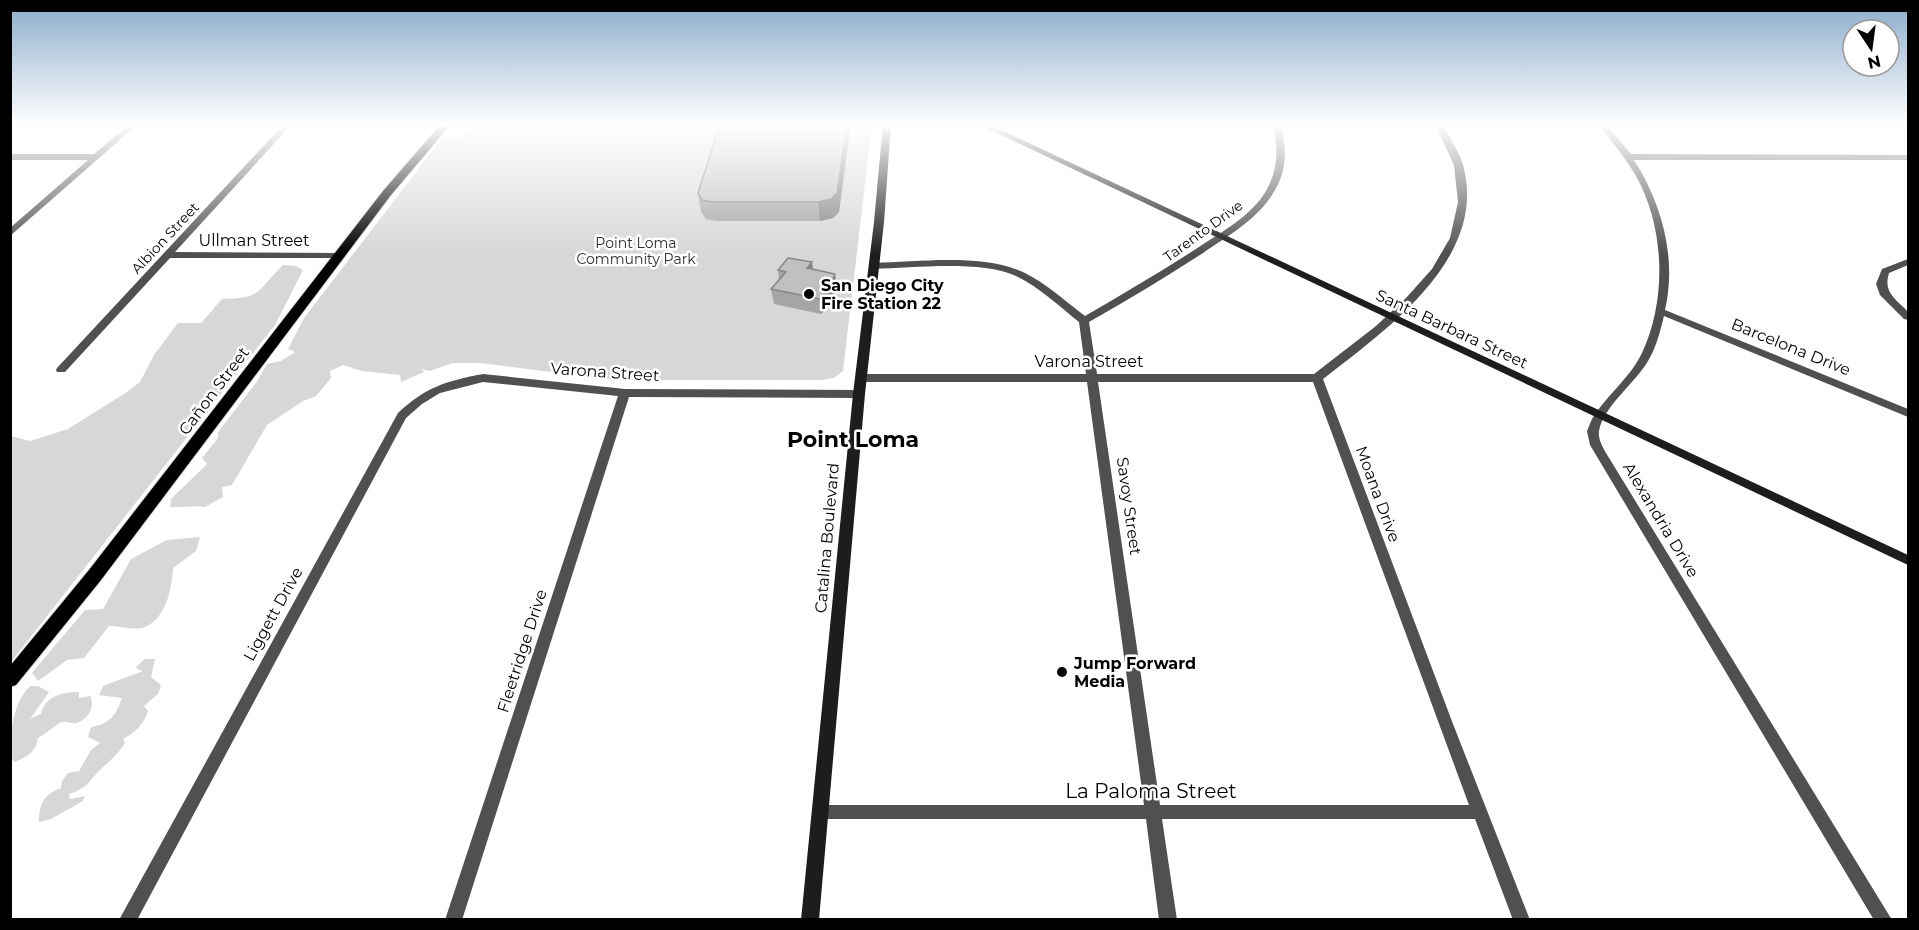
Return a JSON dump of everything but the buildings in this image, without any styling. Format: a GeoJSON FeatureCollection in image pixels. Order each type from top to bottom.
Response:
{"type":"FeatureCollection","features":[{"type":"Feature","properties":{"kind":"main road","name":"Cañon Street"},"geometry":{"type":"LineString","coordinates":[[10,680],[95,575],[408,167]]}},
{"type":"Feature","properties":{"kind":"street"},"geometry":{"type":"LineString","coordinates":[[10,233],[84,167]]}},
{"type":"Feature","properties":{"kind":"street","name":"Albion Street"},"geometry":{"type":"LineString","coordinates":[[61,370],[248,167]]}},
{"type":"Feature","properties":{"kind":"street","name":"Catalina Boulevard"},"geometry":{"type":"LineString","coordinates":[[810,920],[859,394],[883,167]]}},
{"type":"Feature","properties":{"kind":"street","name":"Santa Barbara Street"},"geometry":{"type":"LineString","coordinates":[[1074,167],[1908,560]]}},
{"type":"Feature","properties":{"kind":"street","name":"Tarento Drive"},"geometry":{"type":"LineString","coordinates":[[1084,321],[1163,275],[1221,237],[1260,204],[1277,178],[1279,167]]}},
{"type":"Feature","properties":{"kind":"street"},"geometry":{"type":"LineString","coordinates":[[1317,378],[1422,290],[1442,264],[1455,236],[1462,208],[1458,167]]}},
{"type":"Feature","properties":{"kind":"street","name":"Alexandria Drive"},"geometry":{"type":"LineString","coordinates":[[1635,167],[1649,194],[1661,231],[1665,295],[1662,312],[1646,355],[1601,416],[1594,428],[1593,440],[1884,920]]}},
{"type":"Feature","properties":{"kind":"street","name":"Ullman Street"},"geometry":{"type":"LineString","coordinates":[[168,255],[340,256]]}},
{"type":"Feature","properties":{"kind":"street"},"geometry":{"type":"LineString","coordinates":[[1908,262],[1885,271],[1881,284],[1884,293],[1908,317]]}},
{"type":"Feature","properties":{"kind":"street"},"geometry":{"type":"LineString","coordinates":[[874,266],[979,266],[1012,272],[1030,280],[1084,321]]}},
{"type":"Feature","properties":{"kind":"street","name":"Barcelona Drive"},"geometry":{"type":"LineString","coordinates":[[1662,312],[1908,413]]}},
{"type":"Feature","properties":{"kind":"street","name":"Savoy Street"},"geometry":{"type":"LineString","coordinates":[[1084,321],[1168,920]]}},
{"type":"Feature","properties":{"kind":"street","name":"Varona Street"},"geometry":{"type":"LineString","coordinates":[[494,378],[625,393],[859,394]]}},
{"type":"Feature","properties":{"kind":"street","name":"Liggett Drive"},"geometry":{"type":"LineString","coordinates":[[127,920],[402,416],[425,396],[443,387],[494,378]]}},
{"type":"Feature","properties":{"kind":"street","name":"Varona Street"},"geometry":{"type":"LineString","coordinates":[[861,378],[1317,378]]}},
{"type":"Feature","properties":{"kind":"street","name":"Moana Drive"},"geometry":{"type":"LineString","coordinates":[[1317,378],[1522,920]]}},
{"type":"Feature","properties":{"kind":"street","name":"Fleetridge Drive"},"geometry":{"type":"LineString","coordinates":[[453,920],[625,393]]}},
{"type":"Feature","properties":{"kind":"street","name":"La Paloma Street"},"geometry":{"type":"LineString","coordinates":[[820,812],[1481,812]]}},
{"type":"Feature","properties":{"kind":"green space","name":"Point Loma Community Park"},"geometry":{"type":"Polygon","coordinates":[[[420,167],[867,167],[843,371],[834,378],[821,380],[615,380],[480,363],[453,363],[430,371],[421,369],[424,372],[401,382],[400,375],[362,371],[343,365],[330,371],[331,378],[316,396],[303,401],[267,425],[232,485],[222,487],[223,497],[205,507],[170,507],[171,499],[207,464],[202,458],[267,364],[281,361],[295,352],[288,349],[304,318],[420,167]]]}},
{"type":"Feature","properties":{"kind":"green space"},"geometry":{"type":"Polygon","coordinates":[[[283,265],[296,266],[303,270],[275,325],[11,662],[11,436],[30,441],[68,429],[127,392],[140,382],[154,355],[178,323],[201,323],[222,299],[245,297],[258,292],[283,265]]]}},
{"type":"Feature","properties":{"kind":"green space"},"geometry":{"type":"Polygon","coordinates":[[[200,537],[196,551],[173,568],[169,594],[157,618],[142,628],[109,626],[84,658],[67,660],[38,681],[32,673],[85,610],[103,609],[131,559],[167,540],[200,537]]]}},
{"type":"Feature","properties":{"kind":"green space"},"geometry":{"type":"Polygon","coordinates":[[[145,659],[155,659],[151,677],[161,685],[158,694],[144,706],[148,711],[144,720],[135,731],[123,739],[125,743],[120,750],[88,783],[69,794],[70,799],[85,796],[83,801],[51,819],[39,822],[41,805],[44,800],[50,793],[61,788],[62,781],[68,773],[79,771],[91,750],[100,743],[88,737],[91,727],[108,721],[117,709],[122,698],[99,695],[103,686],[143,671],[135,668],[145,659]]]}},
{"type":"Feature","properties":{"kind":"green space"},"geometry":{"type":"Polygon","coordinates":[[[30,686],[38,686],[49,692],[30,719],[41,714],[50,699],[66,693],[79,692],[79,698],[90,696],[92,704],[88,716],[75,723],[57,724],[38,738],[30,753],[15,762],[11,758],[13,720],[19,702],[30,686]]]}},
{"type":"Feature","properties":{"kind":"place","name":"San Diego City Fire Station 22"},"geometry":{"type":"Point","coordinates":[809,294]}},
{"type":"Feature","properties":{"kind":"place","name":"Jump Forward Media"},"geometry":{"type":"Point","coordinates":[1062,672]}},
{"type":"Feature","properties":{"kind":"district","name":"Point Loma"},"geometry":{"type":"Point","coordinates":[853,439]}}]}
